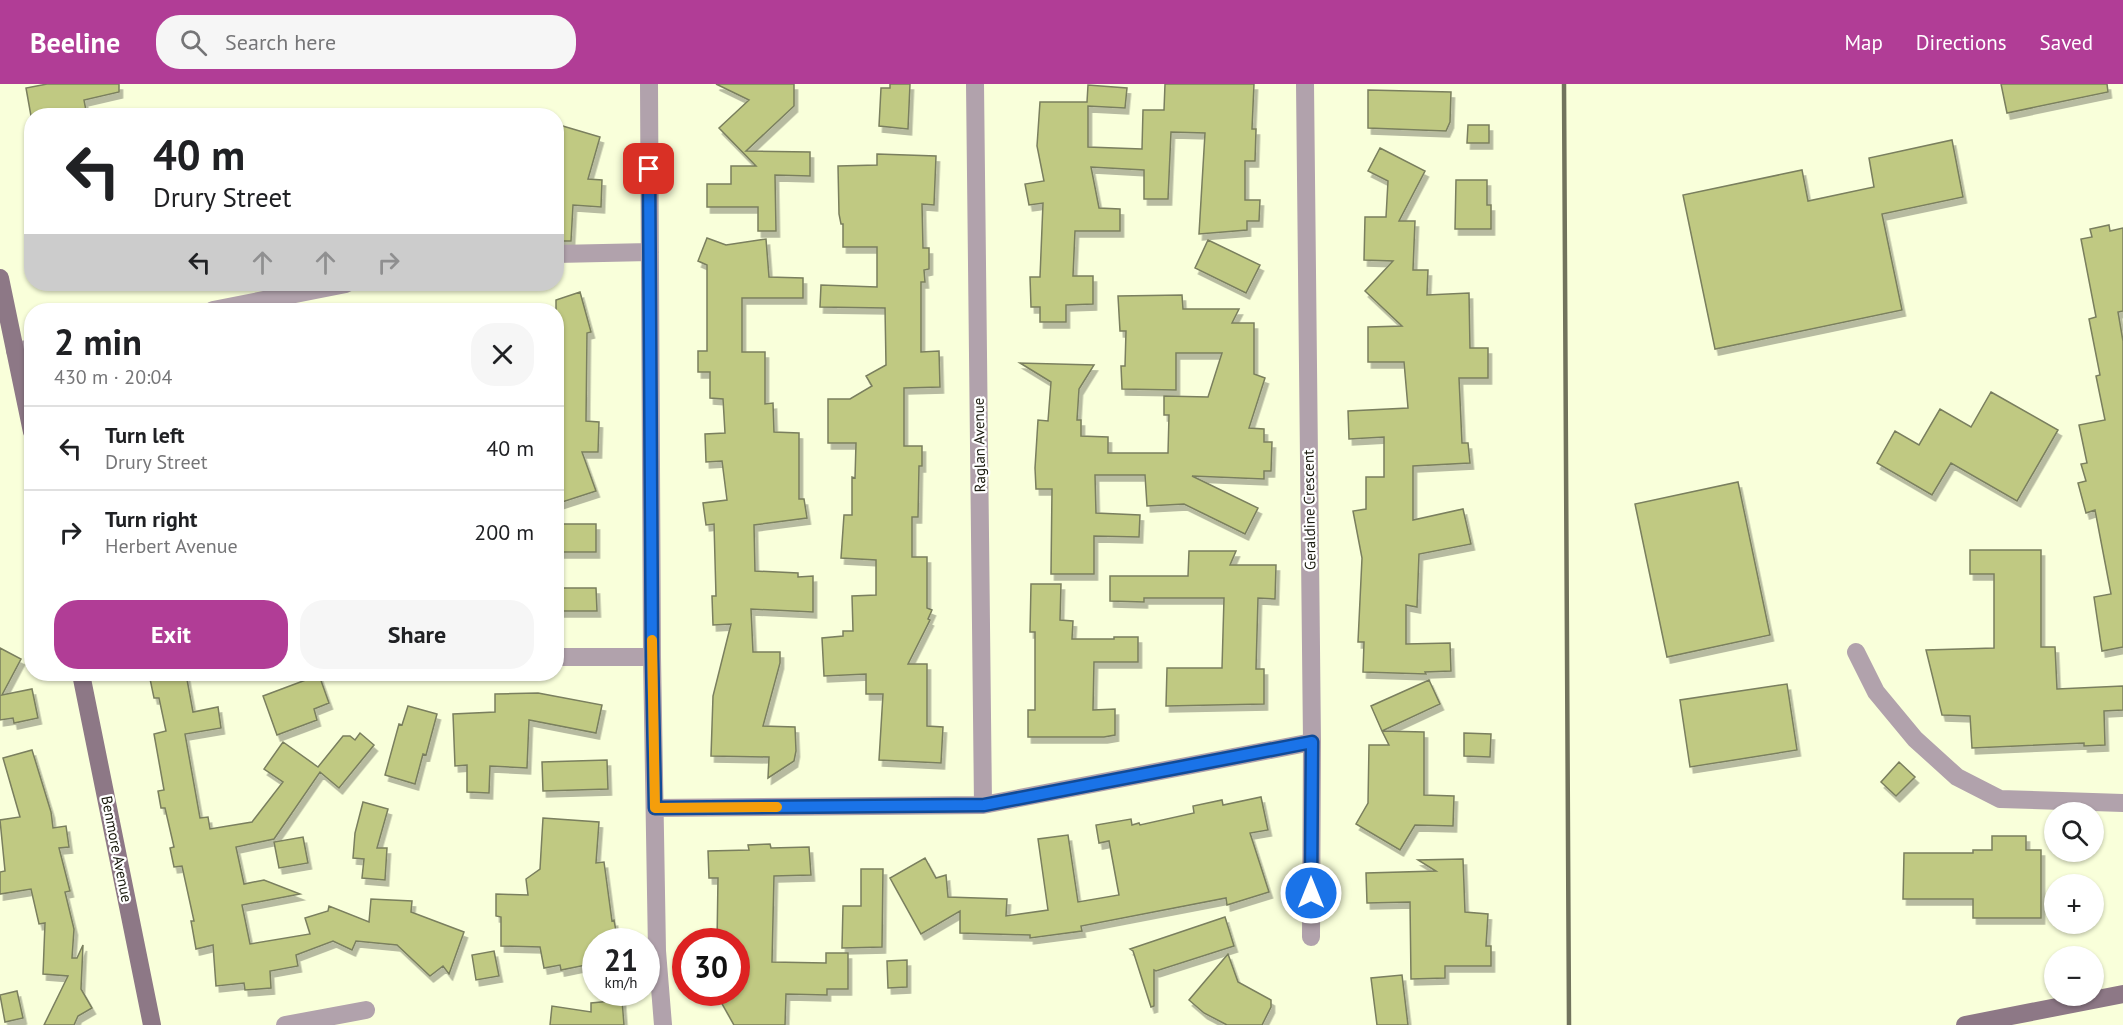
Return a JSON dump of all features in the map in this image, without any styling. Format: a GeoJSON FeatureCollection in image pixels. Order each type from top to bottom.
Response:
{"type":"FeatureCollection","features":[{"type":"Feature","properties":{"kind":"street"},"geometry":{"type":"LineString","coordinates":[[649,84],[652,657],[657,951],[663,1025]]}},
{"type":"Feature","properties":{"kind":"street","name":"Raglan Avenue"},"geometry":{"type":"LineString","coordinates":[[975,84],[984,805]]}},
{"type":"Feature","properties":{"kind":"street","name":"Geraldine Crescent"},"geometry":{"type":"LineString","coordinates":[[1305,84],[1312,742],[1311,937]]}},
{"type":"Feature","properties":{"kind":"street"},"geometry":{"type":"LineString","coordinates":[[564,254],[650,252]]}},
{"type":"Feature","properties":{"kind":"street"},"geometry":{"type":"LineString","coordinates":[[0,278],[23,349]]}},
{"type":"Feature","properties":{"kind":"street"},"geometry":{"type":"LineString","coordinates":[[249,303],[310,291]]}},
{"type":"Feature","properties":{"kind":"street"},"geometry":{"type":"LineString","coordinates":[[1856,652],[1876,692],[1915,739],[1957,777],[2000,799],[2123,803]]}},
{"type":"Feature","properties":{"kind":"street"},"geometry":{"type":"LineString","coordinates":[[564,657],[652,657]]}},
{"type":"Feature","properties":{"kind":"street","name":"Benmore Avenue"},"geometry":{"type":"LineString","coordinates":[[82,681],[152,1025]]}},
{"type":"Feature","properties":{"kind":"street"},"geometry":{"type":"LineString","coordinates":[[655,808],[984,805],[1312,742]]}},
{"type":"Feature","properties":{"kind":"street"},"geometry":{"type":"LineString","coordinates":[[1965,1025],[2123,994]]}},
{"type":"Feature","properties":{"kind":"street"},"geometry":{"type":"LineString","coordinates":[[285,1025],[366,1010]]}},
{"type":"Feature","properties":{"kind":"building"},"geometry":{"type":"Polygon","coordinates":[[[47,84],[119,84],[119,92],[84,100],[86,108],[30,108],[26,88],[47,84]]]}},
{"type":"Feature","properties":{"kind":"building"},"geometry":{"type":"Polygon","coordinates":[[[716,84],[794,84],[794,106],[746,151],[810,152],[810,176],[775,175],[776,231],[758,231],[758,207],[707,207],[707,184],[731,184],[731,166],[756,166],[719,128],[749,100],[716,84]]]}},
{"type":"Feature","properties":{"kind":"building"},"geometry":{"type":"Polygon","coordinates":[[[890,84],[910,84],[908,129],[879,126],[881,88],[890,88],[890,84]]]}},
{"type":"Feature","properties":{"kind":"building"},"geometry":{"type":"Polygon","coordinates":[[[1165,84],[1254,84],[1252,129],[1256,129],[1255,161],[1245,161],[1245,200],[1260,200],[1259,221],[1247,221],[1247,230],[1199,234],[1205,133],[1171,132],[1168,199],[1144,199],[1144,170],[1091,167],[1099,208],[1120,209],[1120,231],[1075,231],[1073,276],[1093,276],[1093,304],[1066,305],[1066,322],[1040,322],[1040,307],[1031,307],[1030,277],[1040,277],[1043,203],[1029,205],[1025,184],[1044,181],[1037,146],[1040,102],[1087,102],[1088,85],[1127,88],[1125,108],[1088,106],[1088,147],[1142,149],[1143,110],[1164,110],[1165,84]]]}},
{"type":"Feature","properties":{"kind":"building"},"geometry":{"type":"Polygon","coordinates":[[[2001,84],[2107,84],[2108,92],[2007,113],[2001,84]]]}},
{"type":"Feature","properties":{"kind":"building"},"geometry":{"type":"Polygon","coordinates":[[[1368,90],[1451,92],[1450,122],[1446,131],[1368,128],[1368,90]]]}},
{"type":"Feature","properties":{"kind":"building"},"geometry":{"type":"Polygon","coordinates":[[[1468,125],[1489,125],[1489,143],[1467,143],[1468,125]]]}},
{"type":"Feature","properties":{"kind":"building"},"geometry":{"type":"Polygon","coordinates":[[[564,126],[600,137],[588,179],[602,180],[601,207],[573,205],[571,241],[564,241],[564,126]]]}},
{"type":"Feature","properties":{"kind":"building"},"geometry":{"type":"Polygon","coordinates":[[[1952,140],[1963,197],[1882,214],[1902,310],[1715,349],[1683,195],[1802,170],[1808,201],[1874,187],[1869,158],[1952,140]]]}},
{"type":"Feature","properties":{"kind":"building"},"geometry":{"type":"Polygon","coordinates":[[[1380,148],[1425,171],[1399,221],[1415,221],[1413,270],[1428,270],[1427,295],[1469,293],[1470,348],[1488,348],[1488,378],[1459,378],[1462,443],[1468,443],[1470,463],[1413,466],[1413,520],[1463,509],[1471,544],[1419,554],[1417,607],[1406,605],[1406,644],[1450,643],[1451,671],[1425,672],[1426,674],[1363,672],[1364,642],[1358,642],[1362,558],[1353,511],[1366,509],[1366,477],[1384,477],[1384,437],[1349,439],[1348,411],[1408,408],[1404,362],[1368,362],[1368,327],[1402,326],[1365,291],[1393,261],[1364,260],[1365,217],[1386,217],[1388,181],[1368,171],[1380,148]]]}},
{"type":"Feature","properties":{"kind":"building"},"geometry":{"type":"Polygon","coordinates":[[[877,154],[936,156],[934,205],[922,204],[923,248],[929,248],[929,269],[924,270],[925,282],[921,282],[921,352],[939,351],[940,387],[904,388],[904,446],[922,446],[922,466],[919,466],[918,517],[912,517],[912,557],[927,557],[927,608],[932,610],[928,619],[930,620],[908,664],[927,664],[927,726],[943,727],[941,763],[879,760],[883,694],[866,694],[866,674],[824,676],[822,638],[843,636],[843,631],[853,631],[852,596],[876,595],[876,560],[841,558],[844,515],[852,515],[852,477],[855,478],[856,443],[828,443],[828,399],[850,399],[872,386],[866,376],[886,365],[885,308],[820,307],[821,285],[877,287],[877,247],[843,247],[843,224],[841,224],[839,214],[838,166],[877,165],[877,154]]]}},
{"type":"Feature","properties":{"kind":"building"},"geometry":{"type":"Polygon","coordinates":[[[1456,180],[1487,180],[1487,205],[1491,205],[1491,229],[1455,229],[1456,180]]]}},
{"type":"Feature","properties":{"kind":"building"},"geometry":{"type":"Polygon","coordinates":[[[2109,225],[2110,231],[2123,228],[2123,311],[2118,312],[2123,341],[2123,647],[2102,651],[2094,597],[2111,594],[2095,510],[2086,513],[2078,483],[2086,481],[2081,464],[2087,463],[2079,425],[2105,420],[2096,376],[2100,375],[2089,319],[2096,317],[2081,239],[2092,237],[2090,229],[2109,225]]]}},
{"type":"Feature","properties":{"kind":"building"},"geometry":{"type":"Polygon","coordinates":[[[707,238],[726,245],[766,239],[769,277],[803,278],[803,298],[742,298],[742,352],[765,352],[765,404],[773,403],[774,432],[799,433],[799,499],[804,499],[807,518],[754,525],[755,571],[798,573],[798,577],[813,576],[813,612],[751,609],[753,652],[780,652],[780,663],[763,726],[795,727],[794,761],[768,778],[769,757],[711,756],[713,696],[731,624],[713,625],[712,596],[716,596],[714,524],[706,525],[703,503],[727,500],[722,461],[706,462],[705,434],[725,433],[723,399],[710,398],[710,372],[698,372],[698,351],[707,351],[707,265],[698,261],[707,238]]]}},
{"type":"Feature","properties":{"kind":"building"},"geometry":{"type":"Polygon","coordinates":[[[1208,240],[1260,265],[1246,293],[1195,268],[1208,240]]]}},
{"type":"Feature","properties":{"kind":"building"},"geometry":{"type":"Polygon","coordinates":[[[580,292],[591,332],[587,333],[586,421],[599,422],[598,452],[582,452],[596,491],[564,501],[564,303],[556,303],[556,300],[580,292]]]}},
{"type":"Feature","properties":{"kind":"building"},"geometry":{"type":"Polygon","coordinates":[[[1182,295],[1183,309],[1239,309],[1232,323],[1254,323],[1254,374],[1265,378],[1249,428],[1264,429],[1264,442],[1272,442],[1271,471],[1264,471],[1264,479],[1192,476],[1258,508],[1245,534],[1184,504],[1147,506],[1145,475],[1095,475],[1096,513],[1140,515],[1139,537],[1094,536],[1094,574],[1051,574],[1052,489],[1036,489],[1035,468],[1038,420],[1048,421],[1051,382],[1020,363],[1094,365],[1079,389],[1077,420],[1081,420],[1081,436],[1108,437],[1108,453],[1168,453],[1169,415],[1164,415],[1164,396],[1208,397],[1222,353],[1176,353],[1176,390],[1122,389],[1121,366],[1125,366],[1126,331],[1120,331],[1118,296],[1182,295]]]}},
{"type":"Feature","properties":{"kind":"building"},"geometry":{"type":"Polygon","coordinates":[[[1991,392],[2058,430],[2017,501],[1951,463],[1932,495],[1877,463],[1895,431],[1919,445],[1940,409],[1971,427],[1991,392]]]}},
{"type":"Feature","properties":{"kind":"building"},"geometry":{"type":"Polygon","coordinates":[[[1738,482],[1770,635],[1667,657],[1635,504],[1738,482]]]}},
{"type":"Feature","properties":{"kind":"building"},"geometry":{"type":"Polygon","coordinates":[[[564,524],[596,524],[596,552],[564,552],[564,524]]]}},
{"type":"Feature","properties":{"kind":"building"},"geometry":{"type":"Polygon","coordinates":[[[1970,550],[2041,550],[2041,647],[2055,647],[2057,689],[2123,686],[2123,710],[2104,711],[2105,745],[2084,746],[2084,743],[1972,748],[1970,716],[1942,715],[1926,650],[1994,648],[1994,574],[1970,574],[1970,550]]]}},
{"type":"Feature","properties":{"kind":"building"},"geometry":{"type":"Polygon","coordinates":[[[1189,551],[1236,551],[1230,565],[1276,565],[1275,599],[1258,598],[1256,669],[1264,669],[1264,704],[1166,706],[1167,668],[1222,668],[1224,598],[1144,598],[1144,602],[1110,601],[1110,576],[1188,576],[1189,551]]]}},
{"type":"Feature","properties":{"kind":"building"},"geometry":{"type":"Polygon","coordinates":[[[1031,584],[1061,584],[1060,620],[1073,621],[1072,639],[1138,637],[1138,662],[1094,662],[1093,710],[1115,709],[1115,735],[1028,737],[1028,710],[1035,710],[1035,632],[1030,632],[1031,584]]]}},
{"type":"Feature","properties":{"kind":"building"},"geometry":{"type":"Polygon","coordinates":[[[564,588],[596,588],[597,611],[564,611],[564,588]]]}},
{"type":"Feature","properties":{"kind":"building"},"geometry":{"type":"Polygon","coordinates":[[[0,648],[21,659],[2,695],[32,689],[38,718],[14,723],[13,718],[0,720],[0,648]]]}},
{"type":"Feature","properties":{"kind":"building"},"geometry":{"type":"Polygon","coordinates":[[[1429,680],[1440,704],[1382,731],[1371,706],[1429,680]]]}},
{"type":"Feature","properties":{"kind":"building"},"geometry":{"type":"Polygon","coordinates":[[[150,681],[187,681],[193,712],[218,707],[221,728],[185,734],[200,818],[208,817],[210,829],[252,822],[283,782],[264,769],[283,742],[318,767],[343,736],[350,736],[355,740],[360,733],[374,745],[339,788],[320,772],[274,839],[236,847],[244,884],[264,880],[300,894],[242,905],[250,944],[310,934],[305,918],[328,911],[329,906],[369,922],[371,899],[412,901],[411,912],[464,932],[449,974],[443,966],[430,976],[397,945],[356,941],[352,950],[333,941],[296,955],[298,966],[270,971],[271,988],[245,990],[244,983],[216,986],[213,945],[196,949],[191,921],[194,921],[182,866],[174,867],[170,848],[174,847],[165,808],[161,808],[158,791],[164,790],[154,734],[166,731],[159,698],[154,698],[150,681]]]}},
{"type":"Feature","properties":{"kind":"building"},"geometry":{"type":"Polygon","coordinates":[[[303,681],[321,681],[329,703],[314,709],[317,720],[277,735],[263,696],[303,681]]]}},
{"type":"Feature","properties":{"kind":"building"},"geometry":{"type":"Polygon","coordinates":[[[1787,684],[1797,750],[1690,767],[1680,700],[1787,684]]]}},
{"type":"Feature","properties":{"kind":"building"},"geometry":{"type":"Polygon","coordinates":[[[538,693],[602,705],[596,733],[529,720],[527,768],[490,766],[489,793],[467,792],[467,765],[455,766],[453,714],[495,712],[495,694],[538,693]]]}},
{"type":"Feature","properties":{"kind":"building"},"geometry":{"type":"Polygon","coordinates":[[[408,706],[437,714],[415,784],[385,775],[399,724],[402,725],[408,706]]]}},
{"type":"Feature","properties":{"kind":"building"},"geometry":{"type":"Polygon","coordinates":[[[1382,731],[1424,732],[1424,795],[1454,796],[1453,826],[1415,825],[1400,850],[1356,824],[1368,803],[1369,745],[1389,745],[1382,731]]]}},
{"type":"Feature","properties":{"kind":"building"},"geometry":{"type":"Polygon","coordinates":[[[1464,733],[1491,734],[1490,757],[1464,756],[1464,733]]]}},
{"type":"Feature","properties":{"kind":"building"},"geometry":{"type":"Polygon","coordinates":[[[32,750],[51,812],[53,828],[66,826],[69,847],[59,848],[70,891],[65,892],[74,929],[72,958],[77,958],[83,945],[81,989],[92,1008],[78,1016],[74,1025],[44,1025],[68,976],[43,974],[45,923],[39,924],[31,889],[0,894],[0,872],[5,871],[0,820],[20,817],[3,758],[32,750]]]}},
{"type":"Feature","properties":{"kind":"building"},"geometry":{"type":"Polygon","coordinates":[[[607,760],[608,789],[543,791],[542,762],[607,760]]]}},
{"type":"Feature","properties":{"kind":"building"},"geometry":{"type":"Polygon","coordinates":[[[1899,762],[1915,777],[1896,796],[1881,782],[1899,762]]]}},
{"type":"Feature","properties":{"kind":"building"},"geometry":{"type":"Polygon","coordinates":[[[1261,797],[1268,830],[1250,833],[1269,892],[1227,905],[1226,898],[1081,926],[1082,931],[1030,938],[1030,935],[960,933],[960,911],[921,934],[890,878],[925,858],[936,878],[946,875],[948,897],[1007,899],[1006,916],[1048,910],[1038,839],[1068,835],[1078,902],[1119,895],[1109,841],[1099,843],[1096,825],[1131,819],[1132,825],[1139,823],[1140,825],[1194,813],[1193,806],[1222,800],[1223,805],[1261,797]]]}},
{"type":"Feature","properties":{"kind":"building"},"geometry":{"type":"Polygon","coordinates":[[[363,802],[388,809],[377,848],[387,848],[385,880],[362,878],[364,859],[353,858],[355,833],[363,802]]]}},
{"type":"Feature","properties":{"kind":"building"},"geometry":{"type":"Polygon","coordinates":[[[543,818],[599,822],[596,863],[604,862],[612,921],[614,920],[615,928],[582,928],[582,966],[561,970],[560,965],[544,968],[540,947],[501,946],[501,917],[496,916],[496,894],[528,895],[526,879],[540,869],[543,818]]]}},
{"type":"Feature","properties":{"kind":"building"},"geometry":{"type":"Polygon","coordinates":[[[1992,836],[2026,836],[2026,850],[2041,850],[2041,918],[1973,918],[1973,899],[1903,899],[1904,853],[1973,853],[1973,850],[1992,850],[1992,836]]]}},
{"type":"Feature","properties":{"kind":"building"},"geometry":{"type":"Polygon","coordinates":[[[303,837],[308,863],[279,868],[274,842],[303,837]]]}},
{"type":"Feature","properties":{"kind":"building"},"geometry":{"type":"Polygon","coordinates":[[[770,844],[771,848],[809,847],[811,875],[774,876],[772,962],[826,963],[826,953],[848,953],[848,989],[827,989],[827,995],[786,994],[785,1025],[734,1025],[723,1006],[750,1006],[750,928],[717,928],[718,878],[709,878],[708,851],[749,850],[748,845],[770,844]]]}},
{"type":"Feature","properties":{"kind":"building"},"geometry":{"type":"Polygon","coordinates":[[[1463,859],[1465,912],[1488,914],[1486,946],[1491,946],[1491,966],[1445,966],[1445,978],[1411,979],[1410,902],[1367,903],[1366,873],[1436,871],[1418,860],[1463,859]]]}},
{"type":"Feature","properties":{"kind":"building"},"geometry":{"type":"Polygon","coordinates":[[[861,869],[883,869],[882,947],[842,948],[843,906],[861,906],[861,869]]]}},
{"type":"Feature","properties":{"kind":"building"},"geometry":{"type":"Polygon","coordinates":[[[1225,917],[1234,946],[1154,970],[1154,1006],[1151,1007],[1133,951],[1130,949],[1225,917]]]}},
{"type":"Feature","properties":{"kind":"building"},"geometry":{"type":"Polygon","coordinates":[[[494,951],[499,976],[476,980],[472,955],[494,951]]]}},
{"type":"Feature","properties":{"kind":"building"},"geometry":{"type":"Polygon","coordinates":[[[1228,954],[1238,982],[1271,1000],[1271,1007],[1262,1025],[1227,1025],[1204,1013],[1189,1000],[1228,954]]]}},
{"type":"Feature","properties":{"kind":"building"},"geometry":{"type":"Polygon","coordinates":[[[907,960],[907,987],[888,988],[887,961],[907,960]]]}},
{"type":"Feature","properties":{"kind":"building"},"geometry":{"type":"Polygon","coordinates":[[[1402,975],[1408,1025],[1377,1025],[1371,978],[1402,975]]]}},
{"type":"Feature","properties":{"kind":"building"},"geometry":{"type":"Polygon","coordinates":[[[17,991],[23,1018],[5,1022],[0,995],[17,991]]]}},
{"type":"Feature","properties":{"kind":"building"},"geometry":{"type":"Polygon","coordinates":[[[552,1006],[591,1012],[591,1006],[622,1006],[624,1025],[550,1025],[552,1006]]]}},
{"type":"Feature","properties":{"kind":"railway"},"geometry":{"type":"LineString","coordinates":[[1564,84],[1569,1025]]}},
{"type":"Feature","properties":{"kind":"slow traffic"},"geometry":{"type":"LineString","coordinates":[[652,640],[655,808],[777,807]]}},
{"type":"Feature","properties":{"kind":"route"},"geometry":{"type":"LineString","coordinates":[[649,169],[655,808],[984,805],[1312,742],[1311,893]]}}]}
